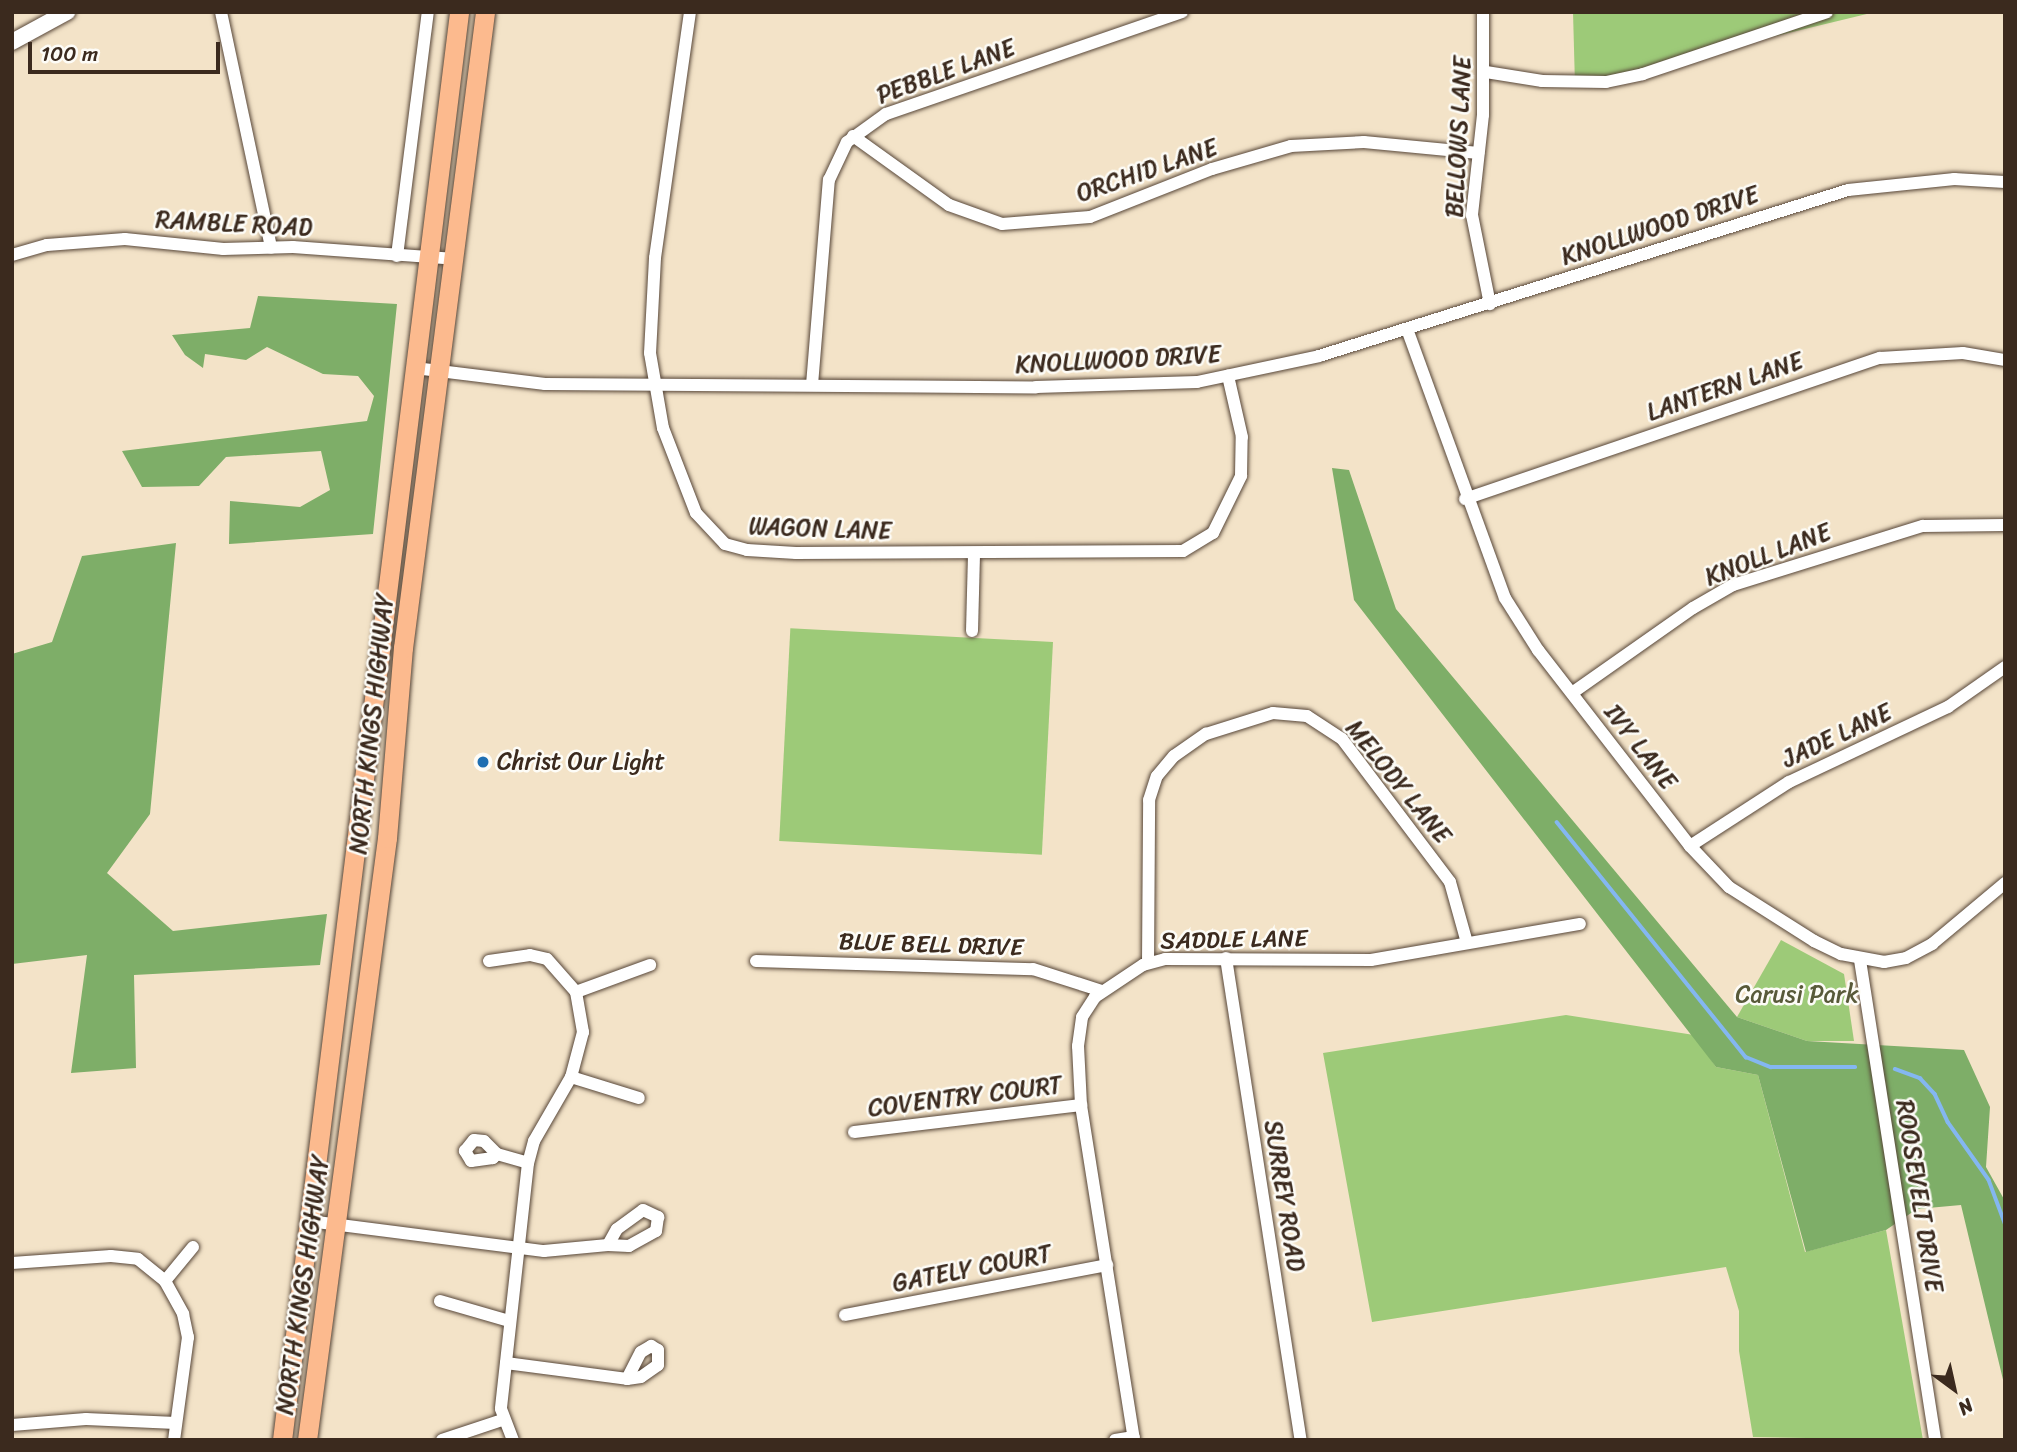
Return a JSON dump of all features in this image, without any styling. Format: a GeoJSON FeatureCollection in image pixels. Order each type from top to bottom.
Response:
{"type":"FeatureCollection","features":[{"type":"Feature","properties":{"kind":"main road","name":"NORTH KINGS HIGHWAY"},"geometry":{"type":"LineString","coordinates":[[282,1440],[459,12]]}},
{"type":"Feature","properties":{"kind":"main road","name":"NORTH KINGS HIGHWAY"},"geometry":{"type":"LineString","coordinates":[[307,1440],[387,838],[403,648],[485,12]]}},
{"type":"Feature","properties":{"kind":"street"},"geometry":{"type":"LineString","coordinates":[[12,42],[67,12]]}},
{"type":"Feature","properties":{"kind":"street"},"geometry":{"type":"LineString","coordinates":[[221,12],[271,248]]}},
{"type":"Feature","properties":{"kind":"street"},"geometry":{"type":"LineString","coordinates":[[397,256],[428,12]]}},
{"type":"Feature","properties":{"kind":"street","name":"WAGON LANE"},"geometry":{"type":"LineString","coordinates":[[690,12],[655,258],[650,354],[663,428],[696,513],[725,544],[747,551],[796,553],[1162,554],[1183,551],[1213,533],[1241,476],[1242,437],[1228,376]]}},
{"type":"Feature","properties":{"kind":"street","name":"PEBBLE LANE"},"geometry":{"type":"LineString","coordinates":[[812,385],[829,180],[835,159],[853,136],[886,114],[1182,12]]}},
{"type":"Feature","properties":{"kind":"street","name":"BELLOWS LANE"},"geometry":{"type":"LineString","coordinates":[[1483,12],[1486,72],[1472,215],[1490,304]]}},
{"type":"Feature","properties":{"kind":"street"},"geometry":{"type":"LineString","coordinates":[[1486,72],[1542,81],[1606,82],[1643,74],[1826,12]]}},
{"type":"Feature","properties":{"kind":"street","name":"ORCHID LANE"},"geometry":{"type":"LineString","coordinates":[[853,136],[949,205],[1002,224],[1090,217],[1212,169],[1291,146],[1364,142],[1478,153]]}},
{"type":"Feature","properties":{"kind":"street","name":"KNOLLWOOD DRIVE"},"geometry":{"type":"LineString","coordinates":[[415,368],[545,384],[1036,387],[1197,382],[1319,356],[1848,190],[1954,178],[2005,182]]}},
{"type":"Feature","properties":{"kind":"street","name":"RAMBLE ROAD"},"geometry":{"type":"LineString","coordinates":[[12,254],[47,245],[125,239],[223,249],[271,248],[429,259],[455,258]]}},
{"type":"Feature","properties":{"kind":"street","name":"IVY LANE"},"geometry":{"type":"LineString","coordinates":[[1407,329],[1465,499],[1505,598],[1572,694],[1690,846],[1729,887],[1814,941],[1860,960],[1895,961],[1919,952],[2005,883]]}},
{"type":"Feature","properties":{"kind":"street","name":"LANTERN LANE"},"geometry":{"type":"LineString","coordinates":[[1465,499],[1880,358],[1962,353],[2005,360]]}},
{"type":"Feature","properties":{"kind":"street","name":"KNOLL LANE"},"geometry":{"type":"LineString","coordinates":[[1572,694],[1693,608],[1733,585],[1923,526],[2005,525]]}},
{"type":"Feature","properties":{"kind":"street"},"geometry":{"type":"LineString","coordinates":[[972,631],[974,554]]}},
{"type":"Feature","properties":{"kind":"street","name":"JADE LANE"},"geometry":{"type":"LineString","coordinates":[[1690,846],[1788,782],[1948,707],[2005,667]]}},
{"type":"Feature","properties":{"kind":"street","name":"MELODY LANE"},"geometry":{"type":"LineString","coordinates":[[1148,963],[1149,800],[1157,776],[1174,756],[1206,734],[1273,713],[1307,716],[1342,739],[1450,882],[1467,943]]}},
{"type":"Feature","properties":{"kind":"street","name":"SADDLE LANE"},"geometry":{"type":"LineString","coordinates":[[1134,1438],[1081,1105],[1078,1046],[1083,1017],[1102,991],[1148,963],[1227,958],[1371,960],[1580,924]]}},
{"type":"Feature","properties":{"kind":"street"},"geometry":{"type":"LineString","coordinates":[[489,961],[530,955],[547,959],[576,992],[583,1032],[571,1077],[534,1141],[528,1163],[509,1321],[502,1420],[513,1440]]}},
{"type":"Feature","properties":{"kind":"street","name":"SURREY ROAD"},"geometry":{"type":"LineString","coordinates":[[1227,958],[1301,1440]]}},
{"type":"Feature","properties":{"kind":"street","name":"ROOSEVELT DRIVE"},"geometry":{"type":"LineString","coordinates":[[1860,960],[1935,1440]]}},
{"type":"Feature","properties":{"kind":"street","name":"BLUE BELL DRIVE"},"geometry":{"type":"LineString","coordinates":[[756,961],[1033,968],[1102,991]]}},
{"type":"Feature","properties":{"kind":"street"},"geometry":{"type":"LineString","coordinates":[[576,992],[650,965]]}},
{"type":"Feature","properties":{"kind":"street"},"geometry":{"type":"LineString","coordinates":[[571,1077],[639,1098]]}},
{"type":"Feature","properties":{"kind":"street","name":"COVENTRY COURT"},"geometry":{"type":"LineString","coordinates":[[854,1132],[1081,1105]]}},
{"type":"Feature","properties":{"kind":"street"},"geometry":{"type":"LineString","coordinates":[[497,1154],[528,1163]]}},
{"type":"Feature","properties":{"kind":"street"},"geometry":{"type":"LineString","coordinates":[[309,1221],[544,1251],[608,1245]]}},
{"type":"Feature","properties":{"kind":"street"},"geometry":{"type":"LineString","coordinates":[[165,1281],[193,1247]]}},
{"type":"Feature","properties":{"kind":"street"},"geometry":{"type":"LineString","coordinates":[[12,1263],[111,1256],[138,1259],[165,1281],[177,1298],[188,1337],[174,1440]]}},
{"type":"Feature","properties":{"kind":"street","name":"GATELY COURT"},"geometry":{"type":"LineString","coordinates":[[845,1315],[1107,1265]]}},
{"type":"Feature","properties":{"kind":"street"},"geometry":{"type":"LineString","coordinates":[[440,1301],[509,1321]]}},
{"type":"Feature","properties":{"kind":"street"},"geometry":{"type":"LineString","coordinates":[[506,1363],[627,1379]]}},
{"type":"Feature","properties":{"kind":"street"},"geometry":{"type":"LineString","coordinates":[[12,1424],[86,1419],[176,1423]]}},
{"type":"Feature","properties":{"kind":"street"},"geometry":{"type":"LineString","coordinates":[[442,1440],[502,1420]]}},
{"type":"Feature","properties":{"kind":"street"},"geometry":{"type":"LineString","coordinates":[[1115,1440],[1134,1438]]}},
{"type":"Feature","properties":{"kind":"green space"},"geometry":{"type":"Polygon","coordinates":[[[1573,12],[1875,12],[1575,85],[1573,12]]]}},
{"type":"Feature","properties":{"kind":"green space"},"geometry":{"type":"Polygon","coordinates":[[[258,296],[397,304],[373,534],[229,544],[230,501],[300,507],[330,490],[321,451],[226,457],[199,486],[142,487],[122,451],[367,421],[374,396],[358,376],[323,374],[267,347],[246,360],[205,354],[203,368],[185,355],[172,335],[250,328],[258,296]]]}},
{"type":"Feature","properties":{"kind":"green space"},"geometry":{"type":"Polygon","coordinates":[[[1332,468],[1349,470],[1396,609],[1737,1017],[1807,1041],[1964,1050],[1990,1107],[1986,1167],[2005,1201],[2005,1388],[1961,1205],[1917,1209],[1886,1230],[1806,1252],[1758,1075],[1716,1067],[1354,600],[1332,468]]]}},
{"type":"Feature","properties":{"kind":"green space"},"geometry":{"type":"Polygon","coordinates":[[[176,543],[150,814],[107,873],[173,931],[327,914],[320,965],[134,975],[136,1068],[71,1073],[87,955],[12,964],[12,654],[52,642],[82,556],[176,543]]]}},
{"type":"Feature","properties":{"kind":"green space"},"geometry":{"type":"Polygon","coordinates":[[[790,628],[1053,642],[1042,855],[779,841],[790,628]]]}},
{"type":"Feature","properties":{"kind":"green space","name":"Carusi Park"},"geometry":{"type":"Polygon","coordinates":[[[1781,940],[1844,974],[1854,1041],[1807,1041],[1737,1017],[1781,940]]]}},
{"type":"Feature","properties":{"kind":"green space"},"geometry":{"type":"Polygon","coordinates":[[[1566,1015],[1694,1035],[1716,1067],[1758,1075],[1805,1252],[1886,1230],[1923,1440],[1753,1437],[1739,1351],[1739,1311],[1726,1267],[1372,1322],[1323,1053],[1566,1015]]]}},
{"type":"Feature","properties":{"kind":"waterway"},"geometry":{"type":"LineString","coordinates":[[1557,822],[1746,1057],[1771,1067],[1855,1067]]}},
{"type":"Feature","properties":{"kind":"waterway"},"geometry":{"type":"LineString","coordinates":[[1895,1069],[1920,1078],[1935,1094],[1948,1122],[1989,1180],[2005,1223]]}},
{"type":"Feature","properties":{"kind":"place","name":"Christ Our Light"},"geometry":{"type":"Point","coordinates":[483,762]}}]}
